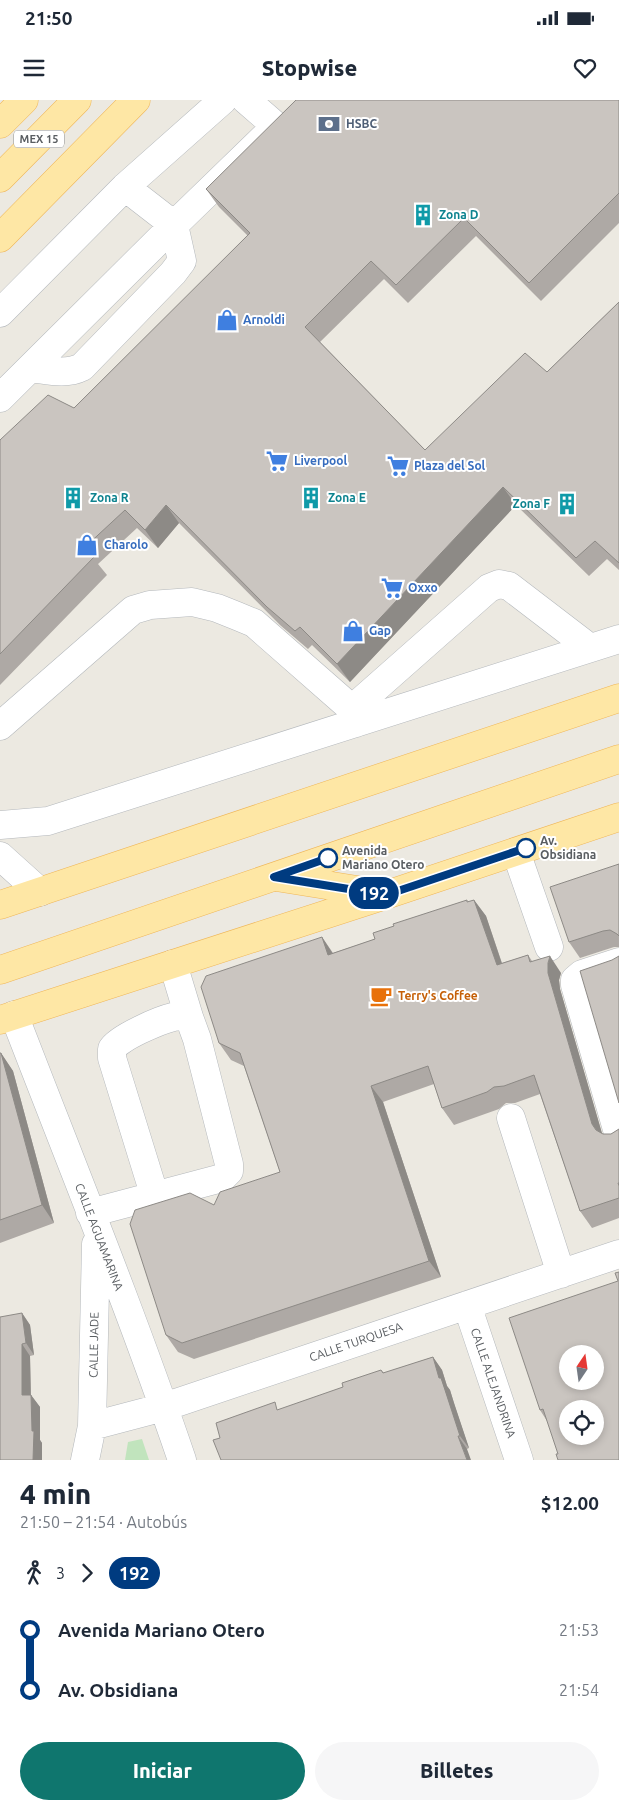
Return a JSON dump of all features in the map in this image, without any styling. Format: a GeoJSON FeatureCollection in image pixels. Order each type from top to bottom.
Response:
{"type":"FeatureCollection","features":[{"type":"Feature","properties":{"kind":"main road","name":"MEX 15"},"geometry":{"type":"LineString","coordinates":[[0,124],[24,100]]}},
{"type":"Feature","properties":{"kind":"main road","name":"MEX 15"},"geometry":{"type":"LineString","coordinates":[[0,178],[77,100]]}},
{"type":"Feature","properties":{"kind":"main road"},"geometry":{"type":"LineString","coordinates":[[0,238],[136,100]]}},
{"type":"Feature","properties":{"kind":"main road"},"geometry":{"type":"LineString","coordinates":[[0,905],[619,698]]}},
{"type":"Feature","properties":{"kind":"main road"},"geometry":{"type":"LineString","coordinates":[[0,970],[619,759]]}},
{"type":"Feature","properties":{"kind":"main road"},"geometry":{"type":"LineString","coordinates":[[7,1017],[386,895],[619,817]]}},
{"type":"Feature","properties":{"kind":"main road"},"geometry":{"type":"LineString","coordinates":[[274,877],[386,895]]}},
{"type":"Feature","properties":{"kind":"street"},"geometry":{"type":"LineString","coordinates":[[0,313],[125,187],[223,100]]}},
{"type":"Feature","properties":{"kind":"street"},"geometry":{"type":"LineString","coordinates":[[246,100],[276,126]]}},
{"type":"Feature","properties":{"kind":"street"},"geometry":{"type":"LineString","coordinates":[[174,225],[296,107]]}},
{"type":"Feature","properties":{"kind":"street"},"geometry":{"type":"LineString","coordinates":[[0,398],[31,368],[62,372],[82,367],[173,273],[182,261],[174,225],[125,187]]}},
{"type":"Feature","properties":{"kind":"street"},"geometry":{"type":"LineString","coordinates":[[354,716],[489,588],[499,584],[509,586],[590,648]]}},
{"type":"Feature","properties":{"kind":"street"},"geometry":{"type":"LineString","coordinates":[[0,726],[133,610],[150,605],[192,602],[217,608],[254,623],[354,716]]}},
{"type":"Feature","properties":{"kind":"street"},"geometry":{"type":"LineString","coordinates":[[0,825],[48,821],[354,716],[619,639]]}},
{"type":"Feature","properties":{"kind":"street"},"geometry":{"type":"LineString","coordinates":[[516,852],[549,947]]}},
{"type":"Feature","properties":{"kind":"street"},"geometry":{"type":"LineString","coordinates":[[0,856],[40,892]]}},
{"type":"Feature","properties":{"kind":"street"},"geometry":{"type":"LineString","coordinates":[[619,962],[582,974],[575,980],[619,1136]]}},
{"type":"Feature","properties":{"kind":"street"},"geometry":{"type":"LineString","coordinates":[[93,1222],[154,1197],[222,1178],[229,1171],[229,1164],[197,1039],[173,964]]}},
{"type":"Feature","properties":{"kind":"street"},"geometry":{"type":"LineString","coordinates":[[154,1197],[112,1058],[112,1049],[118,1042],[154,1024],[180,1016],[189,1017]]}},
{"type":"Feature","properties":{"kind":"street","name":"CALLE AGUAMARINA"},"geometry":{"type":"LineString","coordinates":[[7,1017],[93,1222],[164,1407],[182,1460]]}},
{"type":"Feature","properties":{"kind":"street"},"geometry":{"type":"LineString","coordinates":[[512,1118],[561,1274]]}},
{"type":"Feature","properties":{"kind":"street","name":"CALLE JADE"},"geometry":{"type":"LineString","coordinates":[[85,1460],[92,1426],[93,1222]]}},
{"type":"Feature","properties":{"kind":"street","name":"CALLE TURQUESA"},"geometry":{"type":"LineString","coordinates":[[92,1426],[164,1407],[619,1254]]}},
{"type":"Feature","properties":{"kind":"street","name":"CALLE ALEJANDRINA"},"geometry":{"type":"LineString","coordinates":[[466,1305],[519,1460]]}},
{"type":"Feature","properties":{"kind":"green space"},"geometry":{"type":"Polygon","coordinates":[[[142,1439],[149,1460],[125,1460],[128,1442],[142,1439]]]}},
{"type":"Feature","properties":{"kind":"building"},"geometry":{"type":"Polygon","coordinates":[[[296,100],[619,100],[619,193],[529,283],[464,218],[396,285],[371,261],[305,327],[425,450],[525,353],[547,372],[619,302],[619,563],[595,541],[576,558],[503,487],[337,664],[300,627],[295,631],[267,607],[166,505],[145,530],[125,510],[84,548],[94,557],[0,654],[0,440],[48,395],[74,408],[250,233],[206,189],[296,100]]]}},
{"type":"Feature","properties":{"kind":"building"},"geometry":{"type":"Polygon","coordinates":[[[619,864],[619,936],[610,930],[569,942],[550,887],[619,864]]]}},
{"type":"Feature","properties":{"kind":"building"},"geometry":{"type":"Polygon","coordinates":[[[467,900],[467,902],[474,900],[497,965],[528,955],[530,962],[550,956],[548,973],[592,1124],[596,1130],[603,1134],[611,1134],[619,1129],[619,1198],[580,1211],[534,1075],[504,1086],[494,1087],[487,1092],[442,1108],[428,1066],[371,1086],[429,1261],[182,1343],[166,1335],[130,1224],[135,1210],[190,1193],[214,1205],[220,1192],[280,1172],[240,1053],[219,1043],[201,987],[206,976],[322,937],[328,955],[375,939],[373,933],[394,926],[393,924],[467,900]]]}},
{"type":"Feature","properties":{"kind":"building"},"geometry":{"type":"Polygon","coordinates":[[[619,956],[619,1103],[580,971],[619,956]]]}},
{"type":"Feature","properties":{"kind":"building"},"geometry":{"type":"Polygon","coordinates":[[[0,1053],[42,1205],[0,1220],[0,1053]]]}},
{"type":"Feature","properties":{"kind":"building"},"geometry":{"type":"Polygon","coordinates":[[[619,1272],[619,1460],[558,1460],[556,1454],[558,1454],[543,1409],[540,1410],[509,1318],[618,1281],[615,1273],[619,1272]]]}},
{"type":"Feature","properties":{"kind":"building"},"geometry":{"type":"Polygon","coordinates":[[[22,1313],[26,1343],[22,1344],[22,1395],[31,1395],[32,1431],[34,1431],[33,1460],[0,1460],[0,1317],[22,1313]]]}},
{"type":"Feature","properties":{"kind":"building"},"geometry":{"type":"Polygon","coordinates":[[[433,1357],[467,1460],[221,1460],[213,1440],[220,1438],[216,1423],[275,1402],[277,1410],[343,1387],[342,1383],[381,1370],[383,1373],[433,1357]]]}},
{"type":"Feature","properties":{"kind":"bus line","name":"192"},"geometry":{"type":"LineString","coordinates":[[328,858],[274,877],[386,895],[526,848]]}},
{"type":"Feature","properties":{"kind":"place","name":"HSBC"},"geometry":{"type":"Point","coordinates":[329,124]}},
{"type":"Feature","properties":{"kind":"place","name":"Zona D"},"geometry":{"type":"Point","coordinates":[423,215]}},
{"type":"Feature","properties":{"kind":"place","name":"Arnoldi"},"geometry":{"type":"Point","coordinates":[227,320]}},
{"type":"Feature","properties":{"kind":"place","name":"Liverpool"},"geometry":{"type":"Point","coordinates":[277,461]}},
{"type":"Feature","properties":{"kind":"place","name":"Plaza del Sol"},"geometry":{"type":"Point","coordinates":[398,466]}},
{"type":"Feature","properties":{"kind":"place","name":"Zona R"},"geometry":{"type":"Point","coordinates":[73,498]}},
{"type":"Feature","properties":{"kind":"place","name":"Zona E"},"geometry":{"type":"Point","coordinates":[311,498]}},
{"type":"Feature","properties":{"kind":"place","name":"Zona F"},"geometry":{"type":"Point","coordinates":[567,504]}},
{"type":"Feature","properties":{"kind":"place","name":"Charolo"},"geometry":{"type":"Point","coordinates":[87,545]}},
{"type":"Feature","properties":{"kind":"place","name":"Oxxo"},"geometry":{"type":"Point","coordinates":[392,588]}},
{"type":"Feature","properties":{"kind":"place","name":"Gap"},"geometry":{"type":"Point","coordinates":[353,631]}},
{"type":"Feature","properties":{"kind":"place","name":"Av. Obsidiana"},"geometry":{"type":"Point","coordinates":[526,848]}},
{"type":"Feature","properties":{"kind":"place","name":"Avenida Mariano Otero"},"geometry":{"type":"Point","coordinates":[328,858]}},
{"type":"Feature","properties":{"kind":"place","name":"Terry's Coffee"},"geometry":{"type":"Point","coordinates":[381,996]}}]}
